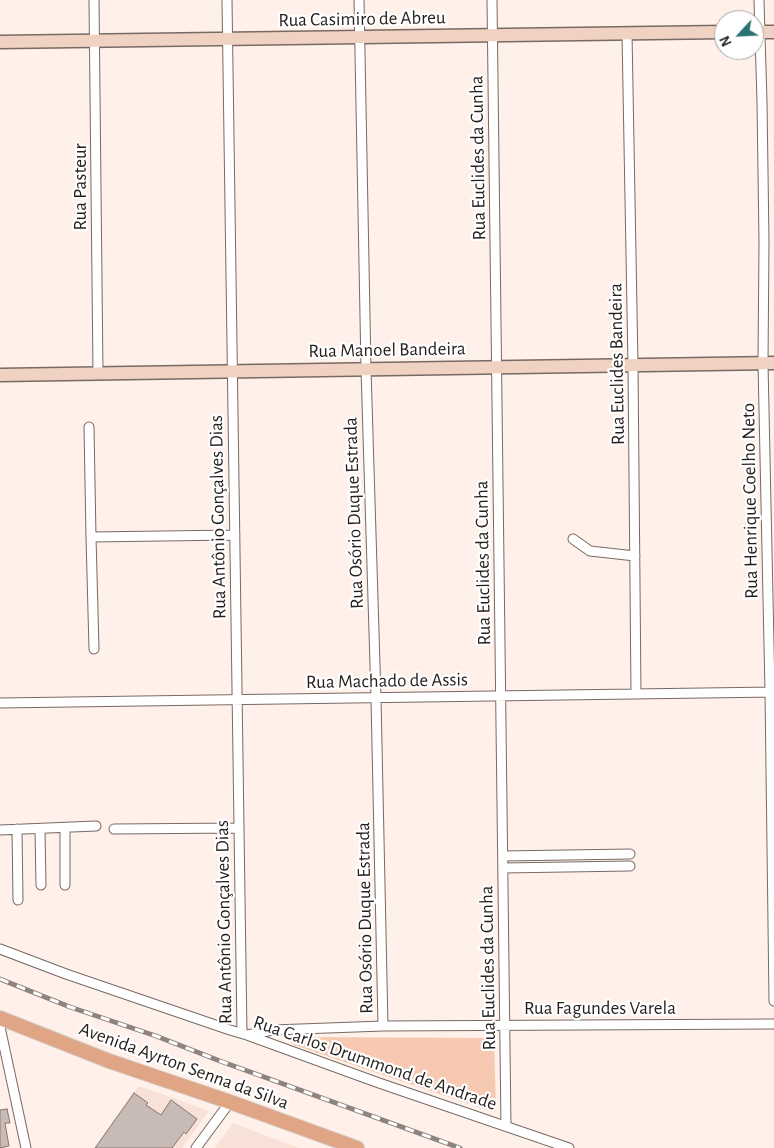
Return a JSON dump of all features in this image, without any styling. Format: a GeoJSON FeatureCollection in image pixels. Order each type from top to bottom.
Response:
{"type":"FeatureCollection","features":[{"type":"Feature","properties":{"kind":"main road","name":"Avenida Ayrton Senna da Silva"},"geometry":{"type":"LineString","coordinates":[[0,1018],[109,1061],[230,1102],[356,1148]]}},
{"type":"Feature","properties":{"kind":"street","name":"Rua Pasteur"},"geometry":{"type":"LineString","coordinates":[[94,0],[98,373]]}},
{"type":"Feature","properties":{"kind":"street","name":"Rua Antônio Gonçalves Dias"},"geometry":{"type":"LineString","coordinates":[[227,0],[238,828],[245,1034]]}},
{"type":"Feature","properties":{"kind":"street","name":"Rua Osório Duque Estrada"},"geometry":{"type":"LineString","coordinates":[[359,0],[366,370],[383,1026]]}},
{"type":"Feature","properties":{"kind":"street","name":"Rua Euclides da Cunha"},"geometry":{"type":"LineString","coordinates":[[492,0],[506,1126]]}},
{"type":"Feature","properties":{"kind":"street","name":"Rua Casimiro de Abreu"},"geometry":{"type":"LineString","coordinates":[[0,42],[714,32]]}},
{"type":"Feature","properties":{"kind":"street","name":"Rua Euclides Bandeira"},"geometry":{"type":"LineString","coordinates":[[627,33],[636,694]]}},
{"type":"Feature","properties":{"kind":"street","name":"Rua Henrique Coelho Neto"},"geometry":{"type":"LineString","coordinates":[[758,60],[762,102],[764,242],[769,363],[774,1001]]}},
{"type":"Feature","properties":{"kind":"street","name":"Rua Manoel Bandeira"},"geometry":{"type":"LineString","coordinates":[[0,374],[769,363]]}},
{"type":"Feature","properties":{"kind":"street"},"geometry":{"type":"LineString","coordinates":[[89,427],[94,649]]}},
{"type":"Feature","properties":{"kind":"street"},"geometry":{"type":"LineString","coordinates":[[91,537],[235,535]]}},
{"type":"Feature","properties":{"kind":"street"},"geometry":{"type":"LineString","coordinates":[[572,539],[590,552],[635,556]]}},
{"type":"Feature","properties":{"kind":"street","name":"Rua Machado de Assis"},"geometry":{"type":"LineString","coordinates":[[0,703],[772,692]]}},
{"type":"Feature","properties":{"kind":"street"},"geometry":{"type":"LineString","coordinates":[[0,830],[96,826]]}},
{"type":"Feature","properties":{"kind":"street"},"geometry":{"type":"LineString","coordinates":[[40,828],[41,886]]}},
{"type":"Feature","properties":{"kind":"street"},"geometry":{"type":"LineString","coordinates":[[64,828],[65,885]]}},
{"type":"Feature","properties":{"kind":"street"},"geometry":{"type":"LineString","coordinates":[[114,829],[238,828]]}},
{"type":"Feature","properties":{"kind":"street"},"geometry":{"type":"LineString","coordinates":[[17,829],[18,900]]}},
{"type":"Feature","properties":{"kind":"street"},"geometry":{"type":"LineString","coordinates":[[503,856],[630,854]]}},
{"type":"Feature","properties":{"kind":"street"},"geometry":{"type":"LineString","coordinates":[[503,868],[630,866]]}},
{"type":"Feature","properties":{"kind":"street","name":"Rua Carlos Drummond de Andrade"},"geometry":{"type":"LineString","coordinates":[[0,949],[75,978],[245,1034],[379,1083],[569,1148]]}},
{"type":"Feature","properties":{"kind":"street","name":"Rua Fagundes Varela"},"geometry":{"type":"LineString","coordinates":[[245,1034],[273,1030],[383,1026],[774,1024]]}},
{"type":"Feature","properties":{"kind":"street"},"geometry":{"type":"LineString","coordinates":[[0,1027],[26,1148]]}},
{"type":"Feature","properties":{"kind":"street"},"geometry":{"type":"LineString","coordinates":[[196,1148],[230,1102]]}},
{"type":"Feature","properties":{"kind":"shaded area"},"geometry":{"type":"Polygon","coordinates":[[[295,1037],[494,1038],[496,1110],[493,1112],[294,1045],[289,1040],[295,1037]]]}},
{"type":"Feature","properties":{"kind":"shaded area"},"geometry":{"type":"Polygon","coordinates":[[[139,1086],[209,1111],[182,1148],[95,1148],[139,1086]]]}},
{"type":"Feature","properties":{"kind":"shaded area"},"geometry":{"type":"Polygon","coordinates":[[[233,1123],[299,1148],[215,1148],[233,1123]]]}},
{"type":"Feature","properties":{"kind":"building"},"geometry":{"type":"Polygon","coordinates":[[[134,1093],[148,1103],[146,1105],[161,1115],[171,1100],[197,1119],[172,1148],[95,1148],[134,1093]]]}},
{"type":"Feature","properties":{"kind":"building"},"geometry":{"type":"Polygon","coordinates":[[[7,1109],[10,1123],[5,1123],[9,1146],[0,1148],[0,1110],[7,1109]]]}},
{"type":"Feature","properties":{"kind":"railway"},"geometry":{"type":"LineString","coordinates":[[0,979],[70,1007],[156,1036],[460,1148]]}}]}
